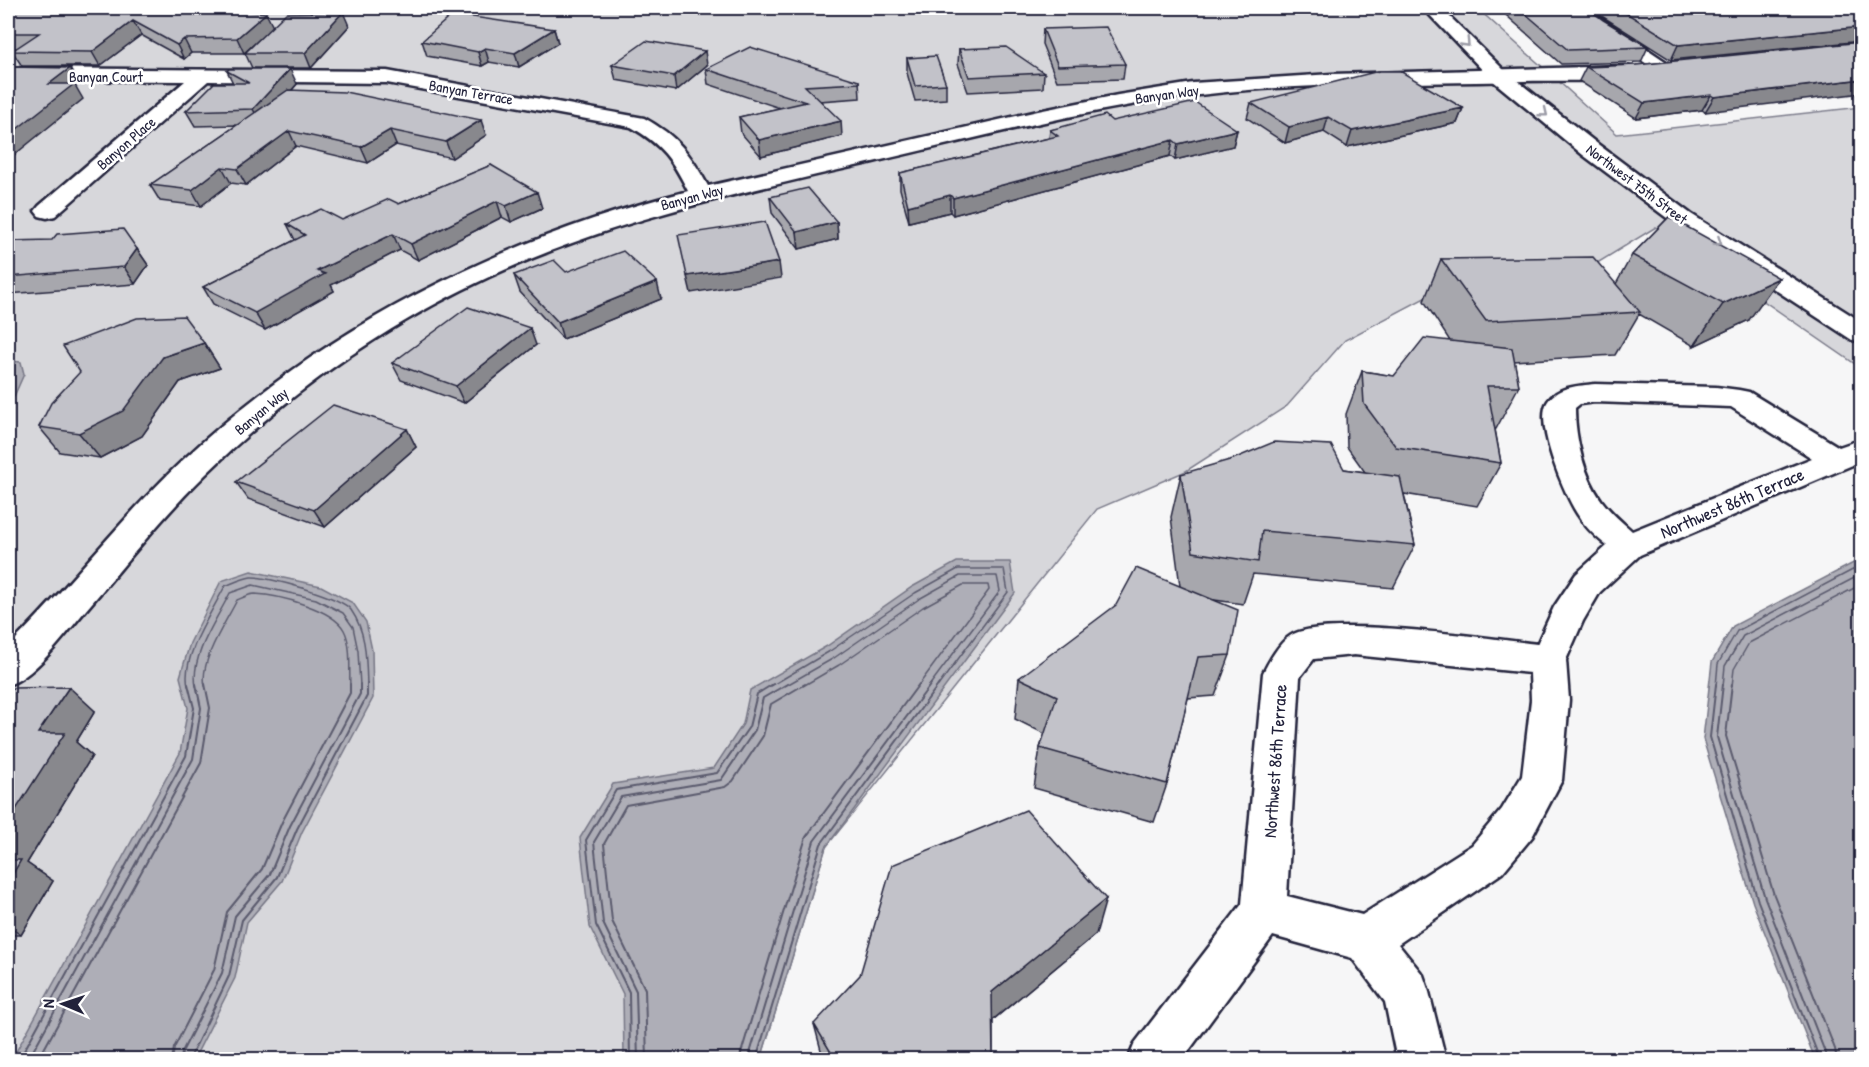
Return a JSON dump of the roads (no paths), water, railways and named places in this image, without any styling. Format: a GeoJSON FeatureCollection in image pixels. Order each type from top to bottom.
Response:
{"type":"FeatureCollection","features":[{"type":"Feature","properties":{"kind":"street","name":"Northwest 75th Street"},"geometry":{"type":"LineString","coordinates":[[1432,8],[1514,69],[1555,95]]}},
{"type":"Feature","properties":{"kind":"street"},"geometry":{"type":"LineString","coordinates":[[1576,8],[1668,69]]}},
{"type":"Feature","properties":{"kind":"street","name":"Banyan Way"},"geometry":{"type":"LineString","coordinates":[[8,670],[46,633],[168,493],[240,427],[302,377],[363,335],[489,267],[621,217],[701,194],[1063,113],[1159,94],[1251,84],[1514,69],[1628,72],[1690,66]]}},
{"type":"Feature","properties":{"kind":"street","name":"Northwest 75th Street"},"geometry":{"type":"LineString","coordinates":[[1514,69],[1591,150],[1683,219],[1862,334]]}},
{"type":"Feature","properties":{"kind":"street","name":"Banyan Court"},"geometry":{"type":"LineString","coordinates":[[8,74],[204,75]]}},
{"type":"Feature","properties":{"kind":"street","name":"Banyan Terrace"},"geometry":{"type":"LineString","coordinates":[[204,75],[387,77],[636,122],[660,134],[679,151],[701,194]]}},
{"type":"Feature","properties":{"kind":"street","name":"Banyon Place"},"geometry":{"type":"LineString","coordinates":[[47,211],[204,75]]}},
{"type":"Feature","properties":{"kind":"street","name":"Northwest 75th Street"},"geometry":{"type":"LineString","coordinates":[[1597,130],[1685,193]]}},
{"type":"Feature","properties":{"kind":"street","name":"Northwest 75th Street"},"geometry":{"type":"LineString","coordinates":[[1709,209],[1862,309]]}},
{"type":"Feature","properties":{"kind":"street","name":"Northwest 86th Terrace"},"geometry":{"type":"LineString","coordinates":[[1628,546],[1590,509],[1577,486],[1559,419],[1560,405],[1572,396],[1595,393],[1716,396],[1739,399],[1849,454]]}},
{"type":"Feature","properties":{"kind":"street","name":"Northwest 86th Terrace"},"geometry":{"type":"LineString","coordinates":[[1366,939],[1487,859],[1517,823],[1542,780],[1550,700],[1548,660],[1567,617],[1588,583],[1628,546],[1849,454]]}},
{"type":"Feature","properties":{"kind":"street","name":"Northwest 86th Terrace"},"geometry":{"type":"LineString","coordinates":[[1264,912],[1282,673],[1303,646],[1354,640],[1548,660]]}},
{"type":"Feature","properties":{"kind":"street"},"geometry":{"type":"LineString","coordinates":[[1152,1059],[1264,912],[1366,939],[1406,992],[1422,1059]]}},
{"type":"Feature","properties":{"kind":"water"},"geometry":{"type":"Polygon","coordinates":[[[8,361],[21,362],[24,374],[8,410],[8,361]]]}},
{"type":"Feature","properties":{"kind":"water"},"geometry":{"type":"Polygon","coordinates":[[[1861,559],[1861,1059],[1815,1059],[1753,903],[1703,739],[1712,662],[1733,626],[1861,559]]]}},
{"type":"Feature","properties":{"kind":"water"},"geometry":{"type":"Polygon","coordinates":[[[957,562],[1010,562],[1015,593],[826,847],[761,1059],[624,1059],[623,994],[590,927],[580,838],[613,784],[714,768],[743,724],[750,690],[827,646],[912,587],[957,562]]]}},
{"type":"Feature","properties":{"kind":"water"},"geometry":{"type":"Polygon","coordinates":[[[251,571],[321,586],[353,603],[366,622],[372,650],[373,698],[302,832],[282,881],[247,922],[235,978],[194,1059],[12,1059],[180,753],[188,708],[180,677],[190,643],[221,581],[251,571]]]}}]}
